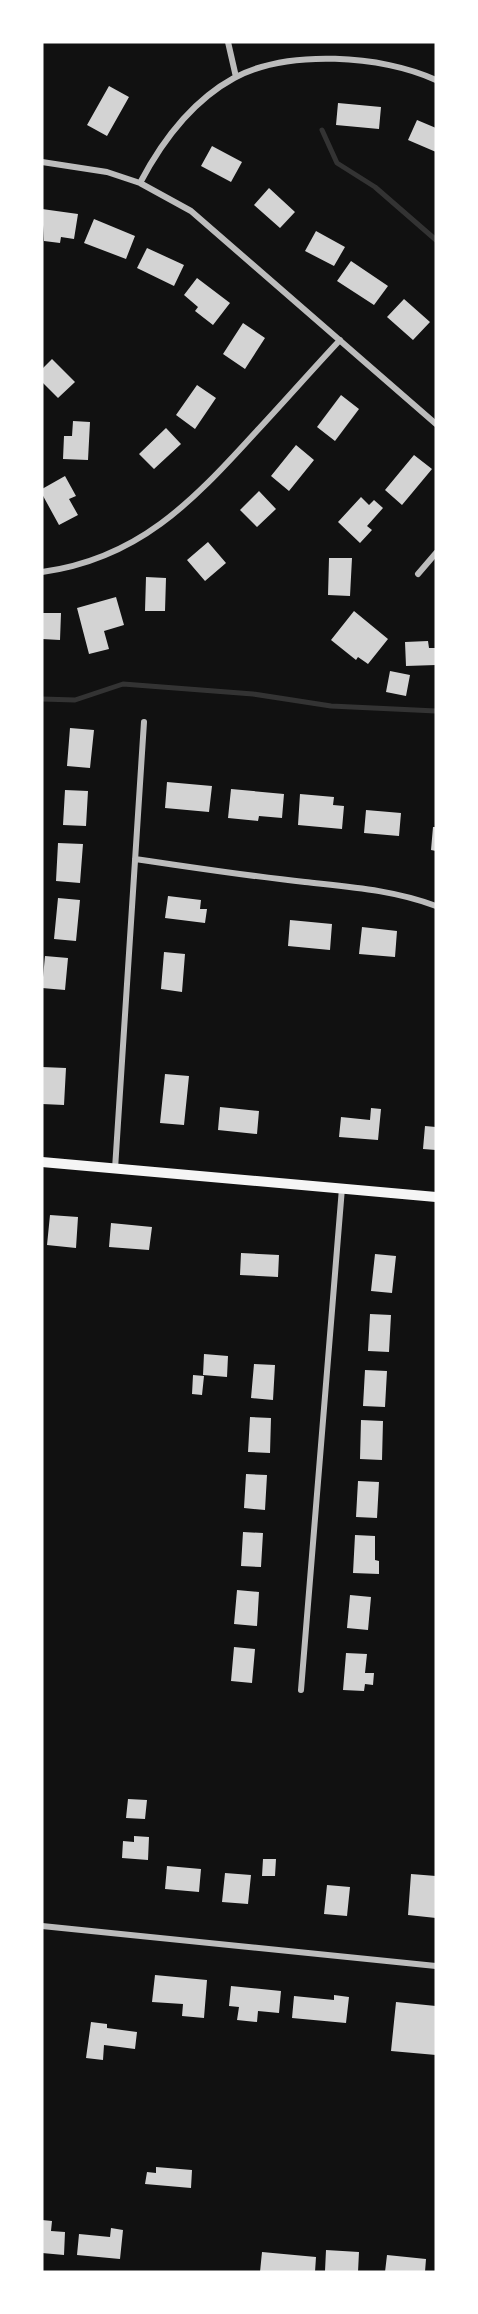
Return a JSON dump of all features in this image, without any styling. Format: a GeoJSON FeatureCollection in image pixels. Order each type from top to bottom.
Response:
{"type":"FeatureCollection","features":[{"type":"Feature","properties":{"kind":"main road"},"geometry":{"type":"LineString","coordinates":[[42,1162],[436,1197]]}},
{"type":"Feature","properties":{"kind":"street"},"geometry":{"type":"LineString","coordinates":[[228,42],[236,77]]}},
{"type":"Feature","properties":{"kind":"street"},"geometry":{"type":"LineString","coordinates":[[140,183],[151,162],[177,126],[215,91],[236,77],[291,62],[347,59],[401,67],[436,80]]}},
{"type":"Feature","properties":{"kind":"street"},"geometry":{"type":"LineString","coordinates":[[42,162],[88,167],[140,183],[202,220],[436,424]]}},
{"type":"Feature","properties":{"kind":"street"},"geometry":{"type":"LineString","coordinates":[[42,572],[71,567],[123,548],[156,529],[184,508],[210,483],[340,340]]}},
{"type":"Feature","properties":{"kind":"street"},"geometry":{"type":"LineString","coordinates":[[418,574],[436,553]]}},
{"type":"Feature","properties":{"kind":"street"},"geometry":{"type":"LineString","coordinates":[[115,1169],[144,722]]}},
{"type":"Feature","properties":{"kind":"street"},"geometry":{"type":"LineString","coordinates":[[135,859],[305,882],[350,885],[436,906]]}},
{"type":"Feature","properties":{"kind":"street"},"geometry":{"type":"LineString","coordinates":[[301,1690],[342,1187]]}},
{"type":"Feature","properties":{"kind":"street"},"geometry":{"type":"LineString","coordinates":[[42,1926],[436,1966]]}},
{"type":"Feature","properties":{"kind":"building"},"geometry":{"type":"Polygon","coordinates":[[[109,86],[129,97],[107,136],[87,125],[109,86]]]}},
{"type":"Feature","properties":{"kind":"building"},"geometry":{"type":"Polygon","coordinates":[[[338,103],[381,107],[379,129],[336,125],[338,103]]]}},
{"type":"Feature","properties":{"kind":"building"},"geometry":{"type":"Polygon","coordinates":[[[417,120],[436,128],[436,152],[408,140],[417,120]]]}},
{"type":"Feature","properties":{"kind":"building"},"geometry":{"type":"Polygon","coordinates":[[[212,146],[242,162],[231,182],[201,166],[212,146]]]}},
{"type":"Feature","properties":{"kind":"building"},"geometry":{"type":"Polygon","coordinates":[[[269,188],[295,212],[280,228],[254,205],[269,188]]]}},
{"type":"Feature","properties":{"kind":"building"},"geometry":{"type":"Polygon","coordinates":[[[42,209],[78,214],[74,239],[61,237],[60,243],[44,241],[42,209]]]}},
{"type":"Feature","properties":{"kind":"building"},"geometry":{"type":"Polygon","coordinates":[[[94,219],[135,236],[126,259],[84,243],[94,219]]]}},
{"type":"Feature","properties":{"kind":"building"},"geometry":{"type":"Polygon","coordinates":[[[316,231],[345,247],[334,266],[305,251],[316,231]]]}},
{"type":"Feature","properties":{"kind":"building"},"geometry":{"type":"Polygon","coordinates":[[[147,248],[184,265],[174,286],[137,268],[147,248]]]}},
{"type":"Feature","properties":{"kind":"building"},"geometry":{"type":"Polygon","coordinates":[[[351,261],[388,286],[374,305],[337,281],[351,261]]]}},
{"type":"Feature","properties":{"kind":"building"},"geometry":{"type":"Polygon","coordinates":[[[197,278],[230,303],[213,325],[195,311],[198,307],[184,295],[197,278]]]}},
{"type":"Feature","properties":{"kind":"building"},"geometry":{"type":"Polygon","coordinates":[[[404,299],[430,322],[413,340],[387,317],[404,299]]]}},
{"type":"Feature","properties":{"kind":"building"},"geometry":{"type":"Polygon","coordinates":[[[243,323],[265,338],[245,369],[223,354],[243,323]]]}},
{"type":"Feature","properties":{"kind":"building"},"geometry":{"type":"Polygon","coordinates":[[[52,359],[75,382],[58,398],[42,382],[42,369],[52,359]]]}},
{"type":"Feature","properties":{"kind":"building"},"geometry":{"type":"Polygon","coordinates":[[[197,385],[216,398],[195,429],[176,415],[197,385]]]}},
{"type":"Feature","properties":{"kind":"building"},"geometry":{"type":"Polygon","coordinates":[[[341,395],[359,409],[335,441],[317,427],[341,395]]]}},
{"type":"Feature","properties":{"kind":"building"},"geometry":{"type":"Polygon","coordinates":[[[73,421],[90,422],[88,460],[63,459],[64,436],[72,436],[73,421]]]}},
{"type":"Feature","properties":{"kind":"building"},"geometry":{"type":"Polygon","coordinates":[[[166,428],[181,444],[154,469],[139,454],[166,428]]]}},
{"type":"Feature","properties":{"kind":"building"},"geometry":{"type":"Polygon","coordinates":[[[296,445],[314,460],[289,491],[271,476],[296,445]]]}},
{"type":"Feature","properties":{"kind":"building"},"geometry":{"type":"Polygon","coordinates":[[[414,455],[432,469],[402,505],[385,490],[414,455]]]}},
{"type":"Feature","properties":{"kind":"building"},"geometry":{"type":"Polygon","coordinates":[[[65,476],[76,496],[69,499],[78,515],[59,525],[42,494],[42,489],[65,476]]]}},
{"type":"Feature","properties":{"kind":"building"},"geometry":{"type":"Polygon","coordinates":[[[259,491],[276,509],[257,527],[240,510],[259,491]]]}},
{"type":"Feature","properties":{"kind":"building"},"geometry":{"type":"Polygon","coordinates":[[[361,497],[369,505],[374,500],[383,508],[367,526],[372,530],[360,543],[338,522],[361,497]]]}},
{"type":"Feature","properties":{"kind":"building"},"geometry":{"type":"Polygon","coordinates":[[[208,542],[226,563],[205,581],[187,560],[208,542]]]}},
{"type":"Feature","properties":{"kind":"building"},"geometry":{"type":"Polygon","coordinates":[[[329,558],[352,558],[350,596],[328,595],[329,558]]]}},
{"type":"Feature","properties":{"kind":"building"},"geometry":{"type":"Polygon","coordinates":[[[146,577],[166,578],[165,611],[145,611],[146,577]]]}},
{"type":"Feature","properties":{"kind":"building"},"geometry":{"type":"Polygon","coordinates":[[[116,597],[124,625],[104,631],[109,649],[89,654],[77,608],[116,597]]]}},
{"type":"Feature","properties":{"kind":"building"},"geometry":{"type":"Polygon","coordinates":[[[354,611],[388,639],[368,664],[358,657],[356,660],[331,640],[354,611]]]}},
{"type":"Feature","properties":{"kind":"building"},"geometry":{"type":"Polygon","coordinates":[[[42,613],[61,613],[60,640],[42,639],[42,613]]]}},
{"type":"Feature","properties":{"kind":"building"},"geometry":{"type":"Polygon","coordinates":[[[428,641],[429,648],[436,648],[436,665],[406,666],[405,642],[428,641]]]}},
{"type":"Feature","properties":{"kind":"building"},"geometry":{"type":"Polygon","coordinates":[[[390,671],[410,675],[406,696],[386,692],[390,671]]]}},
{"type":"Feature","properties":{"kind":"building"},"geometry":{"type":"Polygon","coordinates":[[[70,728],[94,730],[90,768],[67,766],[70,728]]]}},
{"type":"Feature","properties":{"kind":"building"},"geometry":{"type":"Polygon","coordinates":[[[167,782],[212,786],[209,812],[165,808],[167,782]]]}},
{"type":"Feature","properties":{"kind":"building"},"geometry":{"type":"Polygon","coordinates":[[[231,789],[284,794],[282,818],[259,816],[258,821],[228,818],[231,789]]]}},
{"type":"Feature","properties":{"kind":"building"},"geometry":{"type":"Polygon","coordinates":[[[65,790],[88,791],[86,826],[63,825],[65,790]]]}},
{"type":"Feature","properties":{"kind":"building"},"geometry":{"type":"Polygon","coordinates":[[[300,794],[334,797],[333,805],[344,806],[342,829],[298,825],[300,794]]]}},
{"type":"Feature","properties":{"kind":"building"},"geometry":{"type":"Polygon","coordinates":[[[366,810],[401,813],[399,836],[364,833],[366,810]]]}},
{"type":"Feature","properties":{"kind":"building"},"geometry":{"type":"Polygon","coordinates":[[[433,827],[436,827],[436,851],[431,850],[433,827]]]}},
{"type":"Feature","properties":{"kind":"building"},"geometry":{"type":"Polygon","coordinates":[[[58,843],[83,844],[80,883],[56,881],[58,843]]]}},
{"type":"Feature","properties":{"kind":"building"},"geometry":{"type":"Polygon","coordinates":[[[168,896],[201,900],[200,909],[207,909],[205,923],[165,918],[168,896]]]}},
{"type":"Feature","properties":{"kind":"building"},"geometry":{"type":"Polygon","coordinates":[[[58,898],[80,900],[76,941],[54,939],[58,898]]]}},
{"type":"Feature","properties":{"kind":"building"},"geometry":{"type":"Polygon","coordinates":[[[290,920],[332,924],[330,950],[288,946],[290,920]]]}},
{"type":"Feature","properties":{"kind":"building"},"geometry":{"type":"Polygon","coordinates":[[[362,927],[397,931],[395,957],[359,954],[362,927]]]}},
{"type":"Feature","properties":{"kind":"building"},"geometry":{"type":"Polygon","coordinates":[[[164,952],[185,954],[182,992],[161,989],[164,952]]]}},
{"type":"Feature","properties":{"kind":"building"},"geometry":{"type":"Polygon","coordinates":[[[45,956],[68,958],[65,990],[42,988],[45,956]]]}},
{"type":"Feature","properties":{"kind":"building"},"geometry":{"type":"Polygon","coordinates":[[[42,1067],[66,1068],[64,1105],[42,1104],[42,1067]]]}},
{"type":"Feature","properties":{"kind":"building"},"geometry":{"type":"Polygon","coordinates":[[[165,1074],[189,1076],[184,1125],[160,1123],[165,1074]]]}},
{"type":"Feature","properties":{"kind":"building"},"geometry":{"type":"Polygon","coordinates":[[[220,1107],[259,1111],[257,1134],[218,1130],[220,1107]]]}},
{"type":"Feature","properties":{"kind":"building"},"geometry":{"type":"Polygon","coordinates":[[[371,1108],[381,1109],[378,1140],[339,1137],[341,1117],[370,1120],[371,1108]]]}},
{"type":"Feature","properties":{"kind":"building"},"geometry":{"type":"Polygon","coordinates":[[[425,1126],[436,1127],[436,1150],[423,1149],[425,1126]]]}},
{"type":"Feature","properties":{"kind":"building"},"geometry":{"type":"Polygon","coordinates":[[[50,1215],[78,1217],[76,1248],[47,1245],[50,1215]]]}},
{"type":"Feature","properties":{"kind":"building"},"geometry":{"type":"Polygon","coordinates":[[[111,1223],[152,1227],[149,1250],[109,1247],[111,1223]]]}},
{"type":"Feature","properties":{"kind":"building"},"geometry":{"type":"Polygon","coordinates":[[[241,1253],[279,1255],[278,1277],[240,1275],[241,1253]]]}},
{"type":"Feature","properties":{"kind":"building"},"geometry":{"type":"Polygon","coordinates":[[[375,1254],[396,1256],[392,1293],[371,1291],[375,1254]]]}},
{"type":"Feature","properties":{"kind":"building"},"geometry":{"type":"Polygon","coordinates":[[[370,1314],[391,1315],[389,1352],[368,1351],[370,1314]]]}},
{"type":"Feature","properties":{"kind":"building"},"geometry":{"type":"Polygon","coordinates":[[[204,1354],[228,1356],[227,1377],[203,1375],[204,1354]]]}},
{"type":"Feature","properties":{"kind":"building"},"geometry":{"type":"Polygon","coordinates":[[[254,1364],[275,1365],[273,1400],[251,1398],[254,1364]]]}},
{"type":"Feature","properties":{"kind":"building"},"geometry":{"type":"Polygon","coordinates":[[[365,1370],[387,1371],[385,1407],[363,1406],[365,1370]]]}},
{"type":"Feature","properties":{"kind":"building"},"geometry":{"type":"Polygon","coordinates":[[[193,1375],[204,1376],[202,1395],[192,1394],[193,1375]]]}},
{"type":"Feature","properties":{"kind":"building"},"geometry":{"type":"Polygon","coordinates":[[[250,1417],[271,1418],[270,1453],[248,1452],[250,1417]]]}},
{"type":"Feature","properties":{"kind":"building"},"geometry":{"type":"Polygon","coordinates":[[[361,1420],[383,1421],[382,1460],[360,1459],[361,1420]]]}},
{"type":"Feature","properties":{"kind":"building"},"geometry":{"type":"Polygon","coordinates":[[[246,1474],[267,1475],[265,1510],[244,1508],[246,1474]]]}},
{"type":"Feature","properties":{"kind":"building"},"geometry":{"type":"Polygon","coordinates":[[[358,1481],[379,1482],[377,1518],[356,1517],[358,1481]]]}},
{"type":"Feature","properties":{"kind":"building"},"geometry":{"type":"Polygon","coordinates":[[[243,1532],[263,1533],[261,1567],[241,1566],[243,1532]]]}},
{"type":"Feature","properties":{"kind":"building"},"geometry":{"type":"Polygon","coordinates":[[[355,1535],[375,1536],[375,1560],[379,1561],[379,1574],[353,1573],[355,1535]]]}},
{"type":"Feature","properties":{"kind":"building"},"geometry":{"type":"Polygon","coordinates":[[[237,1590],[259,1592],[257,1626],[234,1624],[237,1590]]]}},
{"type":"Feature","properties":{"kind":"building"},"geometry":{"type":"Polygon","coordinates":[[[350,1595],[371,1597],[368,1630],[347,1628],[350,1595]]]}},
{"type":"Feature","properties":{"kind":"building"},"geometry":{"type":"Polygon","coordinates":[[[234,1647],[255,1649],[252,1683],[231,1681],[234,1647]]]}},
{"type":"Feature","properties":{"kind":"building"},"geometry":{"type":"Polygon","coordinates":[[[346,1653],[367,1654],[365,1673],[374,1673],[373,1685],[365,1684],[364,1691],[343,1690],[346,1653]]]}},
{"type":"Feature","properties":{"kind":"building"},"geometry":{"type":"Polygon","coordinates":[[[128,1799],[147,1800],[145,1819],[126,1818],[128,1799]]]}},
{"type":"Feature","properties":{"kind":"building"},"geometry":{"type":"Polygon","coordinates":[[[134,1836],[149,1837],[148,1860],[122,1858],[123,1841],[134,1842],[134,1836]]]}},
{"type":"Feature","properties":{"kind":"building"},"geometry":{"type":"Polygon","coordinates":[[[263,1859],[276,1859],[275,1876],[262,1876],[263,1859]]]}},
{"type":"Feature","properties":{"kind":"building"},"geometry":{"type":"Polygon","coordinates":[[[167,1866],[201,1869],[199,1892],[165,1889],[167,1866]]]}},
{"type":"Feature","properties":{"kind":"building"},"geometry":{"type":"Polygon","coordinates":[[[225,1873],[251,1875],[248,1904],[222,1902],[225,1873]]]}},
{"type":"Feature","properties":{"kind":"building"},"geometry":{"type":"Polygon","coordinates":[[[411,1874],[436,1876],[436,1918],[408,1915],[411,1874]]]}},
{"type":"Feature","properties":{"kind":"building"},"geometry":{"type":"Polygon","coordinates":[[[327,1885],[350,1887],[347,1916],[324,1914],[327,1885]]]}},
{"type":"Feature","properties":{"kind":"building"},"geometry":{"type":"Polygon","coordinates":[[[155,1975],[207,1980],[204,2018],[182,2016],[183,2004],[152,2002],[155,1975]]]}},
{"type":"Feature","properties":{"kind":"building"},"geometry":{"type":"Polygon","coordinates":[[[231,1986],[281,1991],[279,2013],[258,2011],[257,2022],[237,2020],[239,2007],[229,2006],[231,1986]]]}},
{"type":"Feature","properties":{"kind":"building"},"geometry":{"type":"Polygon","coordinates":[[[334,1995],[349,1997],[346,2023],[292,2018],[294,1996],[334,2000],[334,1995]]]}},
{"type":"Feature","properties":{"kind":"building"},"geometry":{"type":"Polygon","coordinates":[[[396,2002],[436,2006],[436,2055],[391,2051],[396,2002]]]}},
{"type":"Feature","properties":{"kind":"building"},"geometry":{"type":"Polygon","coordinates":[[[91,2022],[107,2024],[107,2028],[137,2032],[135,2049],[104,2045],[103,2060],[86,2058],[91,2022]]]}},
{"type":"Feature","properties":{"kind":"building"},"geometry":{"type":"Polygon","coordinates":[[[156,2167],[192,2170],[191,2188],[145,2184],[147,2172],[156,2173],[156,2167]]]}},
{"type":"Feature","properties":{"kind":"building"},"geometry":{"type":"Polygon","coordinates":[[[42,2220],[52,2221],[51,2231],[65,2232],[64,2255],[42,2253],[42,2220]]]}},
{"type":"Feature","properties":{"kind":"building"},"geometry":{"type":"Polygon","coordinates":[[[111,2228],[123,2230],[120,2259],[77,2255],[79,2234],[110,2237],[111,2228]]]}},
{"type":"Feature","properties":{"kind":"building"},"geometry":{"type":"Polygon","coordinates":[[[326,2250],[359,2252],[358,2272],[325,2271],[326,2250]]]}},
{"type":"Feature","properties":{"kind":"building"},"geometry":{"type":"Polygon","coordinates":[[[262,2252],[316,2257],[315,2272],[260,2272],[262,2252]]]}},
{"type":"Feature","properties":{"kind":"building"},"geometry":{"type":"Polygon","coordinates":[[[387,2255],[426,2259],[425,2272],[385,2272],[387,2255]]]}},
{"type":"Feature","properties":{"kind":"waterway"},"geometry":{"type":"LineString","coordinates":[[322,130],[337,163],[375,187],[436,240]]}},
{"type":"Feature","properties":{"kind":"waterway"},"geometry":{"type":"LineString","coordinates":[[42,699],[75,700],[123,684],[253,694],[331,706],[436,711]]}}]}
